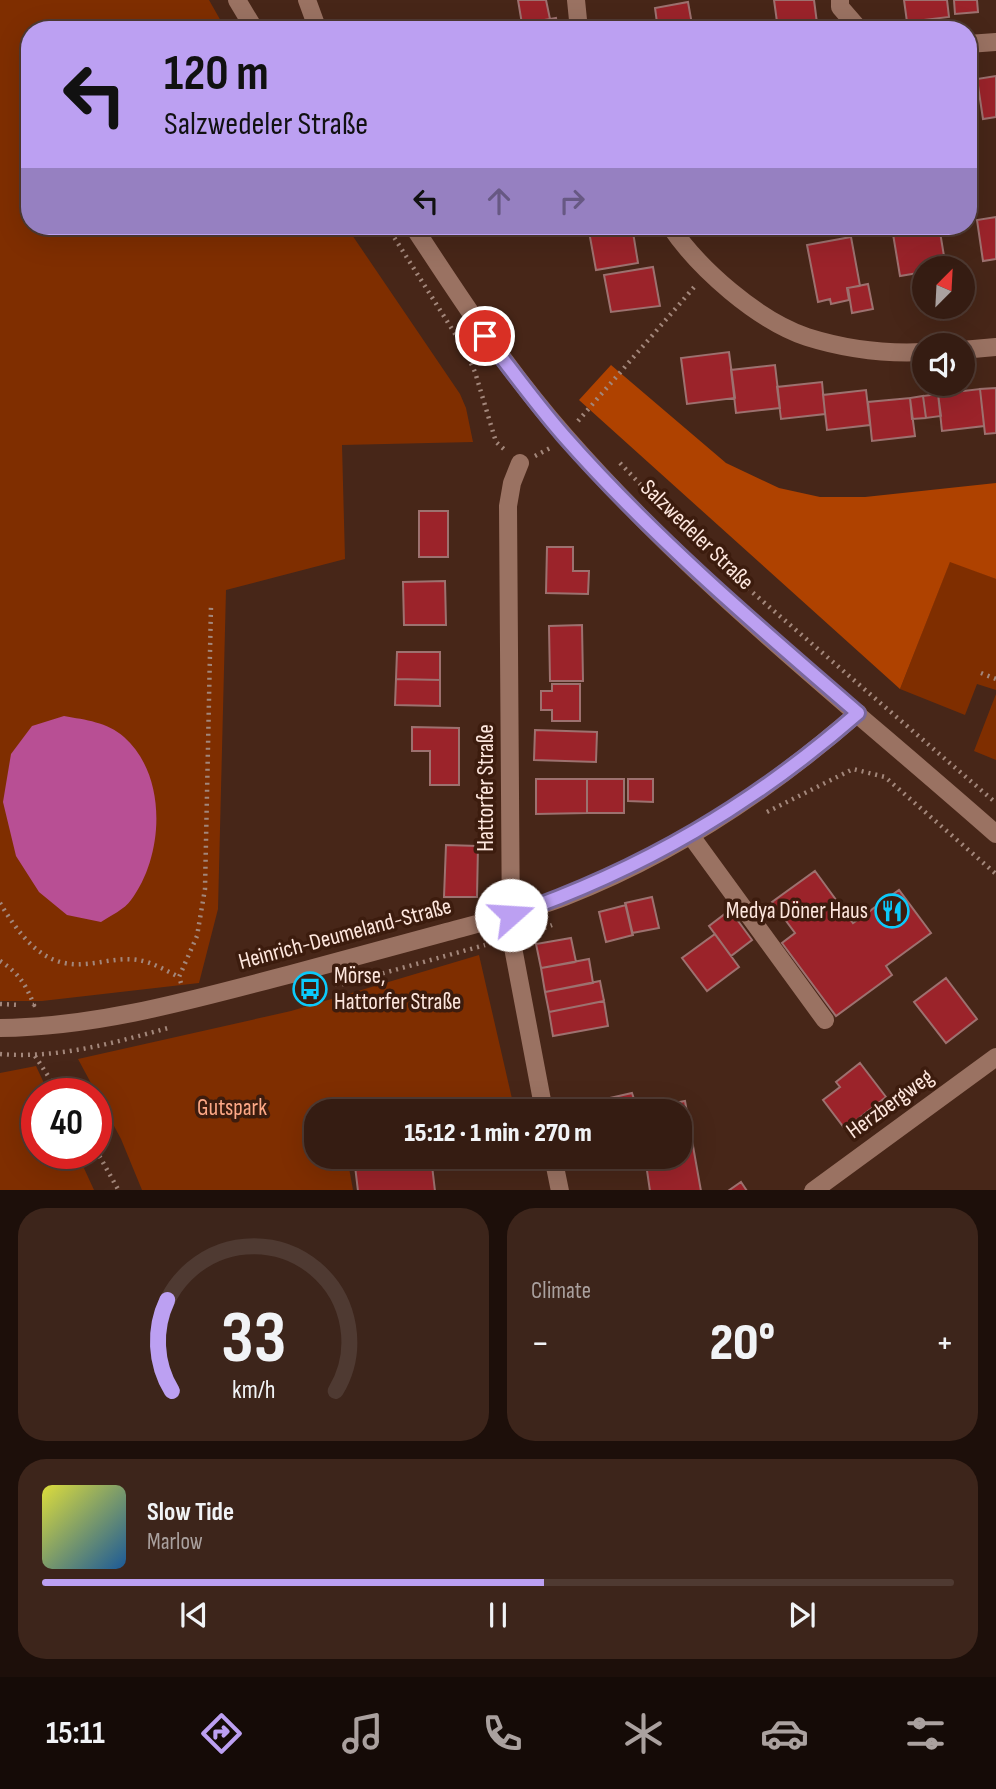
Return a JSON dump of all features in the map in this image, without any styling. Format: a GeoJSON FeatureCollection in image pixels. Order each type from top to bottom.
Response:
{"type":"FeatureCollection","features":[{"type":"Feature","properties":{"kind":"street"},"geometry":{"type":"LineString","coordinates":[[237,0],[250,21]]}},
{"type":"Feature","properties":{"kind":"street"},"geometry":{"type":"LineString","coordinates":[[307,0],[315,21]]}},
{"type":"Feature","properties":{"kind":"street"},"geometry":{"type":"LineString","coordinates":[[576,0],[578,21]]}},
{"type":"Feature","properties":{"kind":"street"},"geometry":{"type":"LineString","coordinates":[[840,0],[840,7],[852,21]]}},
{"type":"Feature","properties":{"kind":"street"},"geometry":{"type":"LineString","coordinates":[[977,43],[996,42]]}},
{"type":"Feature","properties":{"kind":"street","name":"Salzwedeler Straße"},"geometry":{"type":"LineString","coordinates":[[419,235],[485,336],[564,436],[655,531],[734,607],[996,834]]}},
{"type":"Feature","properties":{"kind":"street"},"geometry":{"type":"LineString","coordinates":[[678,235],[709,272],[769,319],[805,336],[852,349],[912,353]]}},
{"type":"Feature","properties":{"kind":"street"},"geometry":{"type":"LineString","coordinates":[[975,349],[996,347]]}},
{"type":"Feature","properties":{"kind":"street","name":"Hattorfer Straße"},"geometry":{"type":"LineString","coordinates":[[520,463],[512,483],[508,506],[511,937],[542,1099]]}},
{"type":"Feature","properties":{"kind":"street","name":"Heinrich-Deumeland-Straße"},"geometry":{"type":"LineString","coordinates":[[0,1028],[34,1028],[97,1020],[186,1000],[511,915],[565,896],[691,835],[780,778],[858,713]]}},
{"type":"Feature","properties":{"kind":"street"},"geometry":{"type":"LineString","coordinates":[[691,835],[825,1020]]}},
{"type":"Feature","properties":{"kind":"street","name":"Herzbergweg"},"geometry":{"type":"LineString","coordinates":[[819,1189],[996,1057]]}},
{"type":"Feature","properties":{"kind":"street"},"geometry":{"type":"LineString","coordinates":[[555,1169],[559,1190]]}},
{"type":"Feature","properties":{"kind":"path"},"geometry":{"type":"LineString","coordinates":[[393,235],[464,348],[486,405],[496,442],[520,463],[548,450],[564,436],[709,272]]}},
{"type":"Feature","properties":{"kind":"path"},"geometry":{"type":"LineString","coordinates":[[571,410],[588,429]]}},
{"type":"Feature","properties":{"kind":"path"},"geometry":{"type":"LineString","coordinates":[[617,460],[646,490]]}},
{"type":"Feature","properties":{"kind":"path"},"geometry":{"type":"LineString","coordinates":[[736,577],[996,803]]}},
{"type":"Feature","properties":{"kind":"path"},"geometry":{"type":"LineString","coordinates":[[186,1000],[179,977],[197,936],[205,890],[211,605]]}},
{"type":"Feature","properties":{"kind":"path"},"geometry":{"type":"LineString","coordinates":[[981,673],[996,679]]}},
{"type":"Feature","properties":{"kind":"path"},"geometry":{"type":"LineString","coordinates":[[0,903],[18,933],[36,951],[59,962],[82,965],[110,960],[140,960],[179,977]]}},
{"type":"Feature","properties":{"kind":"path"},"geometry":{"type":"LineString","coordinates":[[0,961],[15,970],[25,984],[34,1005]]}},
{"type":"Feature","properties":{"kind":"path"},"geometry":{"type":"LineString","coordinates":[[34,1056],[49,1078]]}},
{"type":"Feature","properties":{"kind":"path"},"geometry":{"type":"LineString","coordinates":[[107,1169],[118,1190]]}},
{"type":"Feature","properties":{"kind":"green space"},"geometry":{"type":"Polygon","coordinates":[[[0,0],[209,0],[221,21],[21,21],[21,235],[352,235],[460,394],[466,408],[473,442],[342,445],[345,559],[226,590],[218,909],[199,983],[42,1001],[0,1001],[0,0]]]}},
{"type":"Feature","properties":{"kind":"green space"},"geometry":{"type":"Polygon","coordinates":[[[950,561],[996,579],[996,690],[977,684],[965,715],[900,689],[950,561]]]}},
{"type":"Feature","properties":{"kind":"green space"},"geometry":{"type":"Polygon","coordinates":[[[996,694],[996,760],[974,751],[996,694]]]}},
{"type":"Feature","properties":{"kind":"green space","name":"Gutspark"},"geometry":{"type":"Polygon","coordinates":[[[479,955],[512,1099],[304,1099],[304,1169],[349,1169],[353,1190],[142,1190],[112,1122],[112,1078],[88,1078],[78,1059],[291,1011],[479,955]]]}},
{"type":"Feature","properties":{"kind":"green space"},"geometry":{"type":"Polygon","coordinates":[[[36,1066],[42,1078],[21,1078],[21,1169],[84,1169],[94,1190],[0,1190],[0,1073],[36,1066]]]}},
{"type":"Feature","properties":{"kind":"shaded area"},"geometry":{"type":"Polygon","coordinates":[[[611,365],[726,463],[779,488],[820,497],[865,497],[996,483],[996,579],[950,562],[900,689],[579,400],[611,365]]]}},
{"type":"Feature","properties":{"kind":"shaded area"},"geometry":{"type":"Polygon","coordinates":[[[64,716],[103,725],[124,737],[138,753],[154,794],[155,839],[142,882],[128,903],[101,922],[67,915],[39,892],[16,856],[3,802],[11,754],[32,726],[64,716]]]}},
{"type":"Feature","properties":{"kind":"building"},"geometry":{"type":"Polygon","coordinates":[[[518,0],[546,0],[550,19],[522,21],[518,0]]]}},
{"type":"Feature","properties":{"kind":"building"},"geometry":{"type":"Polygon","coordinates":[[[774,0],[814,0],[817,21],[777,21],[774,0]]]}},
{"type":"Feature","properties":{"kind":"building"},"geometry":{"type":"Polygon","coordinates":[[[904,0],[947,0],[949,17],[907,21],[904,0]]]}},
{"type":"Feature","properties":{"kind":"building"},"geometry":{"type":"Polygon","coordinates":[[[954,0],[977,0],[978,12],[955,14],[954,0]]]}},
{"type":"Feature","properties":{"kind":"building"},"geometry":{"type":"Polygon","coordinates":[[[688,2],[691,21],[657,21],[655,8],[688,2]]]}},
{"type":"Feature","properties":{"kind":"building"},"geometry":{"type":"Polygon","coordinates":[[[996,76],[996,117],[983,119],[977,79],[996,76]]]}},
{"type":"Feature","properties":{"kind":"building"},"geometry":{"type":"Polygon","coordinates":[[[996,217],[996,259],[983,261],[977,220],[996,217]]]}},
{"type":"Feature","properties":{"kind":"building"},"geometry":{"type":"Polygon","coordinates":[[[590,235],[633,235],[638,263],[596,270],[590,235]]]}},
{"type":"Feature","properties":{"kind":"building"},"geometry":{"type":"Polygon","coordinates":[[[893,235],[940,235],[944,256],[912,256],[912,274],[900,276],[893,235]]]}},
{"type":"Feature","properties":{"kind":"building"},"geometry":{"type":"Polygon","coordinates":[[[851,237],[860,286],[847,288],[849,300],[831,304],[830,299],[818,302],[807,245],[851,237]]]}},
{"type":"Feature","properties":{"kind":"building"},"geometry":{"type":"Polygon","coordinates":[[[653,267],[660,306],[611,312],[604,275],[653,267]]]}},
{"type":"Feature","properties":{"kind":"building"},"geometry":{"type":"Polygon","coordinates":[[[868,284],[873,309],[852,313],[848,288],[868,284]]]}},
{"type":"Feature","properties":{"kind":"building"},"geometry":{"type":"Polygon","coordinates":[[[729,352],[735,398],[687,404],[681,358],[729,352]]]}},
{"type":"Feature","properties":{"kind":"building"},"geometry":{"type":"Polygon","coordinates":[[[775,365],[780,408],[736,413],[731,370],[775,365]]]}},
{"type":"Feature","properties":{"kind":"building"},"geometry":{"type":"Polygon","coordinates":[[[822,382],[825,414],[781,419],[777,387],[822,382]]]}},
{"type":"Feature","properties":{"kind":"building"},"geometry":{"type":"Polygon","coordinates":[[[996,388],[996,433],[985,434],[980,389],[996,388]]]}},
{"type":"Feature","properties":{"kind":"building"},"geometry":{"type":"Polygon","coordinates":[[[980,389],[984,426],[942,431],[938,396],[975,396],[975,390],[980,389]]]}},
{"type":"Feature","properties":{"kind":"building"},"geometry":{"type":"Polygon","coordinates":[[[866,390],[870,425],[827,430],[823,395],[866,390]]]}},
{"type":"Feature","properties":{"kind":"building"},"geometry":{"type":"Polygon","coordinates":[[[923,396],[938,396],[941,416],[926,418],[923,396]]]}},
{"type":"Feature","properties":{"kind":"building"},"geometry":{"type":"Polygon","coordinates":[[[923,396],[926,418],[912,419],[910,398],[923,396]]]}},
{"type":"Feature","properties":{"kind":"building"},"geometry":{"type":"Polygon","coordinates":[[[910,398],[915,436],[872,441],[868,402],[910,398]]]}},
{"type":"Feature","properties":{"kind":"building"},"geometry":{"type":"Polygon","coordinates":[[[419,511],[448,511],[448,557],[419,557],[419,511]]]}},
{"type":"Feature","properties":{"kind":"building"},"geometry":{"type":"Polygon","coordinates":[[[547,547],[573,547],[573,571],[589,571],[588,594],[546,593],[547,547]]]}},
{"type":"Feature","properties":{"kind":"building"},"geometry":{"type":"Polygon","coordinates":[[[445,581],[446,625],[404,625],[403,582],[445,581]]]}},
{"type":"Feature","properties":{"kind":"building"},"geometry":{"type":"Polygon","coordinates":[[[582,625],[583,681],[550,681],[549,626],[582,625]]]}},
{"type":"Feature","properties":{"kind":"building"},"geometry":{"type":"Polygon","coordinates":[[[397,652],[440,652],[440,680],[396,679],[397,652]]]}},
{"type":"Feature","properties":{"kind":"building"},"geometry":{"type":"Polygon","coordinates":[[[396,679],[440,680],[440,706],[395,705],[396,679]]]}},
{"type":"Feature","properties":{"kind":"building"},"geometry":{"type":"Polygon","coordinates":[[[552,684],[580,684],[580,721],[552,721],[552,710],[541,710],[541,691],[552,691],[552,684]]]}},
{"type":"Feature","properties":{"kind":"building"},"geometry":{"type":"Polygon","coordinates":[[[412,727],[459,728],[459,785],[430,785],[430,751],[412,751],[412,727]]]}},
{"type":"Feature","properties":{"kind":"building"},"geometry":{"type":"Polygon","coordinates":[[[535,730],[597,732],[596,762],[534,760],[535,730]]]}},
{"type":"Feature","properties":{"kind":"building"},"geometry":{"type":"Polygon","coordinates":[[[536,779],[587,779],[587,813],[536,814],[536,779]]]}},
{"type":"Feature","properties":{"kind":"building"},"geometry":{"type":"Polygon","coordinates":[[[587,779],[624,779],[624,813],[587,813],[587,779]]]}},
{"type":"Feature","properties":{"kind":"building"},"geometry":{"type":"Polygon","coordinates":[[[628,779],[653,779],[653,802],[628,801],[628,779]]]}},
{"type":"Feature","properties":{"kind":"building"},"geometry":{"type":"Polygon","coordinates":[[[446,845],[478,846],[477,897],[444,897],[446,845]]]}},
{"type":"Feature","properties":{"kind":"building"},"geometry":{"type":"Polygon","coordinates":[[[815,871],[853,923],[899,890],[931,933],[886,966],[892,975],[836,1016],[782,943],[795,933],[772,902],[815,871]]]}},
{"type":"Feature","properties":{"kind":"building"},"geometry":{"type":"Polygon","coordinates":[[[652,897],[659,928],[632,933],[625,903],[652,897]]]}},
{"type":"Feature","properties":{"kind":"building"},"geometry":{"type":"Polygon","coordinates":[[[626,905],[633,935],[606,942],[599,912],[626,905]]]}},
{"type":"Feature","properties":{"kind":"building"},"geometry":{"type":"Polygon","coordinates":[[[730,910],[752,940],[731,956],[709,926],[730,910]]]}},
{"type":"Feature","properties":{"kind":"building"},"geometry":{"type":"Polygon","coordinates":[[[715,934],[739,967],[707,991],[682,958],[715,934]]]}},
{"type":"Feature","properties":{"kind":"building"},"geometry":{"type":"Polygon","coordinates":[[[571,938],[576,962],[541,968],[536,944],[571,938]]]}},
{"type":"Feature","properties":{"kind":"building"},"geometry":{"type":"Polygon","coordinates":[[[589,959],[593,983],[545,992],[541,968],[589,959]]]}},
{"type":"Feature","properties":{"kind":"building"},"geometry":{"type":"Polygon","coordinates":[[[946,978],[977,1019],[946,1043],[914,1002],[946,978]]]}},
{"type":"Feature","properties":{"kind":"building"},"geometry":{"type":"Polygon","coordinates":[[[600,981],[604,1001],[549,1012],[545,992],[600,981]]]}},
{"type":"Feature","properties":{"kind":"building"},"geometry":{"type":"Polygon","coordinates":[[[604,1001],[608,1026],[553,1036],[549,1012],[604,1001]]]}},
{"type":"Feature","properties":{"kind":"building"},"geometry":{"type":"Polygon","coordinates":[[[860,1063],[886,1097],[845,1129],[823,1100],[840,1087],[836,1082],[860,1063]]]}},
{"type":"Feature","properties":{"kind":"building"},"geometry":{"type":"Polygon","coordinates":[[[632,1093],[634,1099],[606,1099],[632,1093]]]}},
{"type":"Feature","properties":{"kind":"building"},"geometry":{"type":"Polygon","coordinates":[[[692,1140],[701,1190],[650,1190],[647,1169],[692,1169],[692,1140]]]}},
{"type":"Feature","properties":{"kind":"building"},"geometry":{"type":"Polygon","coordinates":[[[355,1169],[432,1169],[435,1190],[358,1190],[355,1169]]]}},
{"type":"Feature","properties":{"kind":"building"},"geometry":{"type":"Polygon","coordinates":[[[741,1182],[746,1190],[729,1190],[741,1182]]]}},
{"type":"Feature","properties":{"kind":"place","name":"Medya Döner Haus"},"geometry":{"type":"Point","coordinates":[892,911]}},
{"type":"Feature","properties":{"kind":"place","name":"Mörse, Hattorfer Straße"},"geometry":{"type":"Point","coordinates":[310,989]}},
{"type":"Feature","properties":{"kind":"route"},"geometry":{"type":"LineString","coordinates":[[485,336],[564,436],[655,531],[734,607],[858,713],[780,778],[691,835],[618,873],[511,915]]}}]}
